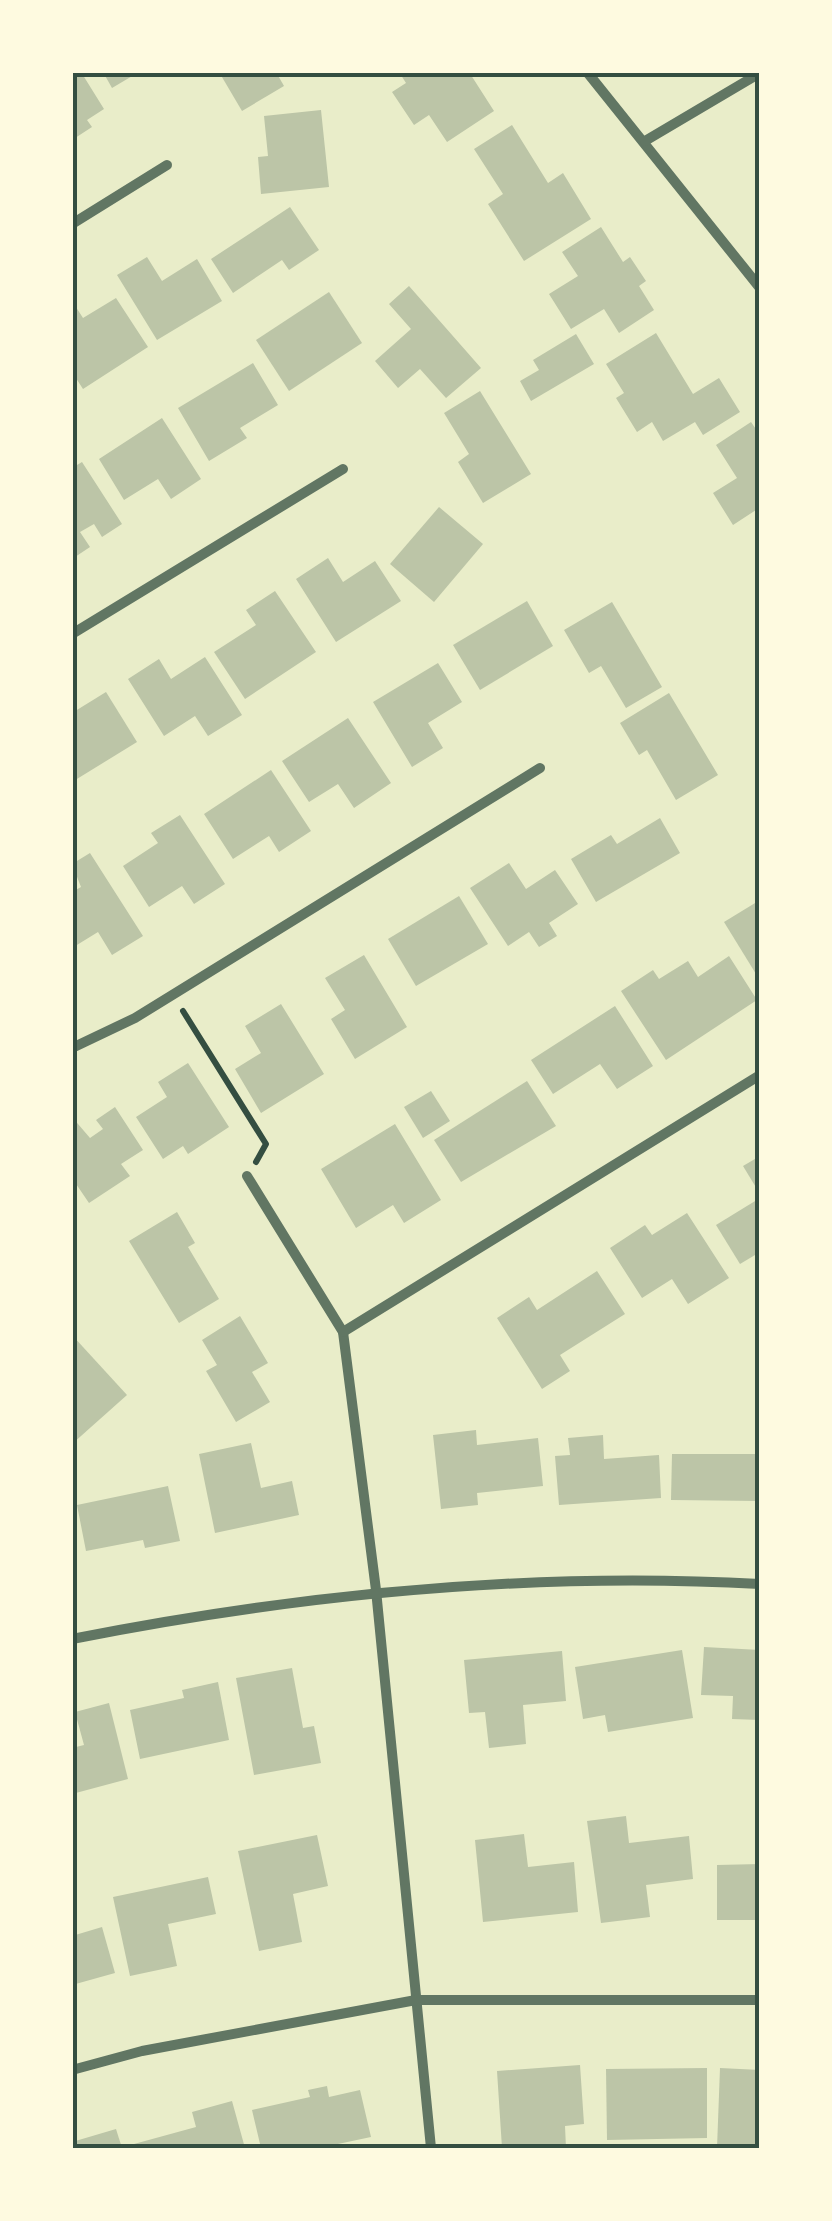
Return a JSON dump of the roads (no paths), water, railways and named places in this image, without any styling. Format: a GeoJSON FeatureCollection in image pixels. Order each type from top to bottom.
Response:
{"type":"FeatureCollection","features":[{"type":"Feature","properties":{"kind":"street"},"geometry":{"type":"LineString","coordinates":[[587,72],[760,288]]}},
{"type":"Feature","properties":{"kind":"street"},"geometry":{"type":"LineString","coordinates":[[645,142],[760,73]]}},
{"type":"Feature","properties":{"kind":"street"},"geometry":{"type":"LineString","coordinates":[[72,224],[167,165]]}},
{"type":"Feature","properties":{"kind":"street"},"geometry":{"type":"LineString","coordinates":[[72,634],[343,469]]}},
{"type":"Feature","properties":{"kind":"street"},"geometry":{"type":"LineString","coordinates":[[72,1048],[173,994],[540,768]]}},
{"type":"Feature","properties":{"kind":"street"},"geometry":{"type":"LineString","coordinates":[[343,1332],[760,1075]]}},
{"type":"Feature","properties":{"kind":"street"},"geometry":{"type":"LineString","coordinates":[[247,1176],[343,1332],[376,1590],[431,2148]]}},
{"type":"Feature","properties":{"kind":"street"},"geometry":{"type":"LineString","coordinates":[[72,1639],[221,1610],[376,1590],[649,1578],[760,1584]]}},
{"type":"Feature","properties":{"kind":"street"},"geometry":{"type":"LineString","coordinates":[[72,2070],[142,2051],[416,2000],[760,2000]]}}]}
